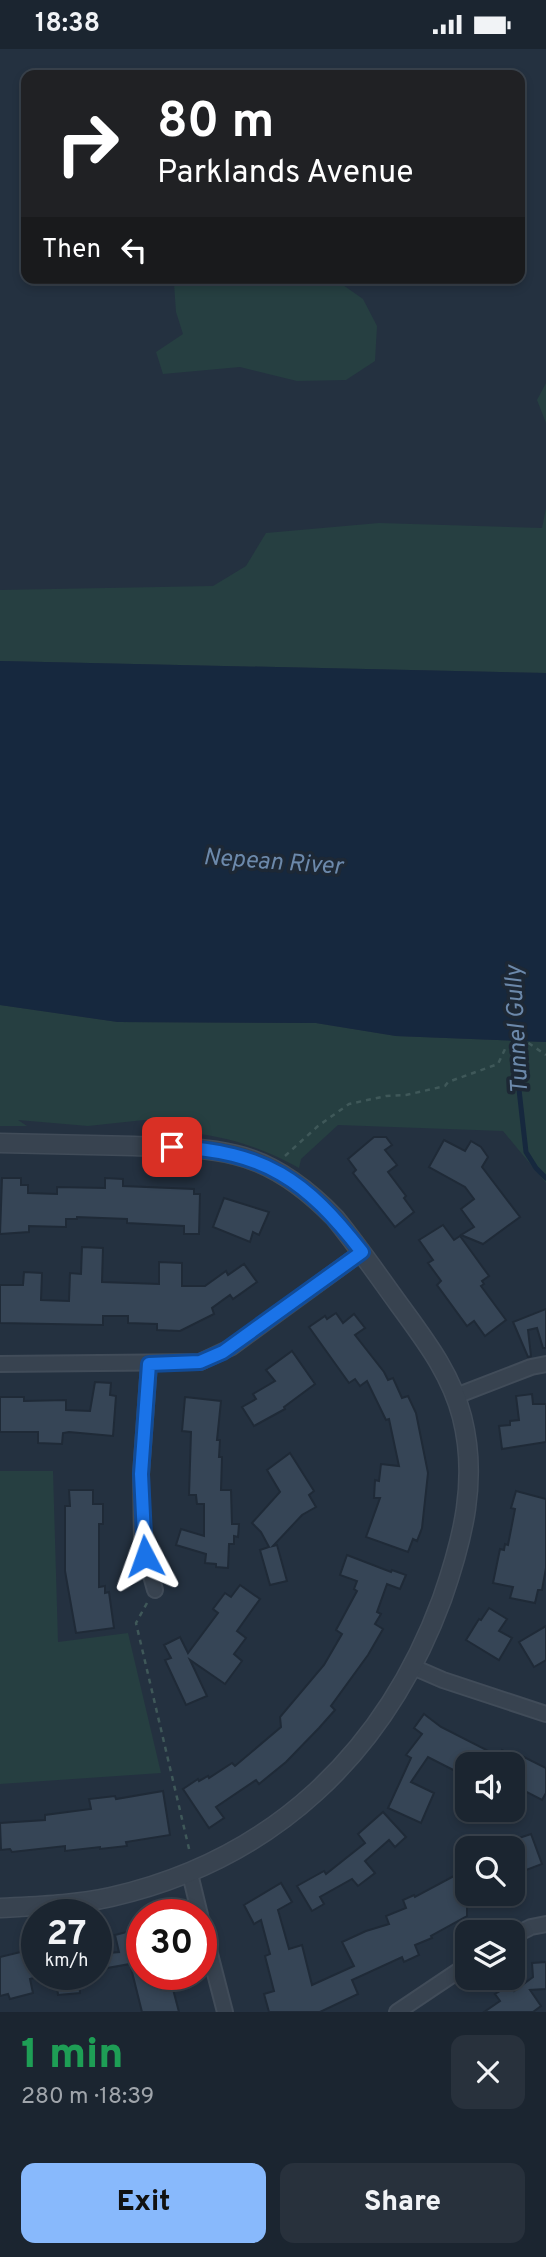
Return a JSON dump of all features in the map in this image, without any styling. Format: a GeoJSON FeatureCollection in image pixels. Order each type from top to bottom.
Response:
{"type":"FeatureCollection","features":[{"type":"Feature","properties":{"kind":"street"},"geometry":{"type":"LineString","coordinates":[[0,1143],[190,1148],[235,1154],[259,1163],[298,1185],[335,1217],[434,1353],[456,1396],[469,1453],[470,1482],[467,1512],[449,1579],[413,1667],[388,1710],[362,1744],[306,1800],[259,1837],[190,1874],[108,1897],[64,1904],[0,1908]]}},
{"type":"Feature","properties":{"kind":"street"},"geometry":{"type":"LineString","coordinates":[[0,1364],[200,1362],[223,1352],[362,1252]]}},
{"type":"Feature","properties":{"kind":"street"},"geometry":{"type":"LineString","coordinates":[[149,1364],[141,1474],[142,1543],[155,1590]]}},
{"type":"Feature","properties":{"kind":"street"},"geometry":{"type":"LineString","coordinates":[[456,1396],[531,1367],[546,1364]]}},
{"type":"Feature","properties":{"kind":"street"},"geometry":{"type":"LineString","coordinates":[[413,1667],[443,1680],[546,1714]]}},
{"type":"Feature","properties":{"kind":"street"},"geometry":{"type":"LineString","coordinates":[[190,1874],[196,1899]]}},
{"type":"Feature","properties":{"kind":"street"},"geometry":{"type":"LineString","coordinates":[[525,1930],[546,1924]]}},
{"type":"Feature","properties":{"kind":"street"},"geometry":{"type":"LineString","coordinates":[[397,2012],[455,1973]]}},
{"type":"Feature","properties":{"kind":"street"},"geometry":{"type":"LineString","coordinates":[[217,1980],[225,2012]]}},
{"type":"Feature","properties":{"kind":"path"},"geometry":{"type":"LineString","coordinates":[[282,1159],[318,1126],[349,1104],[445,1086],[448,1082],[498,1064],[505,1049],[527,1042],[546,1055]]}},
{"type":"Feature","properties":{"kind":"path"},"geometry":{"type":"LineString","coordinates":[[155,1590],[136,1623],[190,1853],[190,1874]]}},
{"type":"Feature","properties":{"kind":"green space"},"geometry":{"type":"Polygon","coordinates":[[[174,284],[343,285],[363,299],[377,326],[375,361],[346,380],[297,381],[240,367],[163,374],[156,352],[183,334],[176,312],[174,284]]]}},
{"type":"Feature","properties":{"kind":"green space"},"geometry":{"type":"Polygon","coordinates":[[[546,383],[546,423],[537,400],[546,383]]]}},
{"type":"Feature","properties":{"kind":"green space"},"geometry":{"type":"Polygon","coordinates":[[[546,508],[546,673],[0,661],[0,590],[213,586],[246,566],[266,533],[379,523],[542,528],[546,508]]]}},
{"type":"Feature","properties":{"kind":"green space"},"geometry":{"type":"Polygon","coordinates":[[[0,1005],[118,1022],[316,1023],[396,1036],[546,1042],[546,1183],[503,1131],[338,1125],[301,1159],[299,1168],[242,1143],[180,1132],[178,1123],[144,1120],[88,1126],[18,1120],[27,1126],[0,1126],[0,1005]]]}},
{"type":"Feature","properties":{"kind":"green space"},"geometry":{"type":"Polygon","coordinates":[[[0,1471],[53,1471],[58,1642],[128,1633],[161,1773],[0,1784],[0,1471]]]}},
{"type":"Feature","properties":{"kind":"water","name":"Nepean River"},"geometry":{"type":"Polygon","coordinates":[[[0,661],[546,673],[546,1042],[396,1036],[316,1023],[118,1022],[0,1005],[0,661]]]}},
{"type":"Feature","properties":{"kind":"building"},"geometry":{"type":"Polygon","coordinates":[[[374,1137],[386,1137],[392,1145],[385,1150],[397,1165],[388,1172],[414,1212],[395,1227],[353,1173],[356,1170],[348,1159],[374,1137]]]}},
{"type":"Feature","properties":{"kind":"building"},"geometry":{"type":"Polygon","coordinates":[[[444,1140],[465,1151],[471,1141],[481,1147],[488,1157],[482,1167],[520,1217],[483,1244],[461,1235],[474,1227],[461,1209],[474,1199],[465,1187],[429,1167],[444,1140]]]}},
{"type":"Feature","properties":{"kind":"building"},"geometry":{"type":"Polygon","coordinates":[[[2,1178],[21,1178],[21,1185],[28,1185],[28,1193],[57,1194],[57,1187],[105,1188],[105,1178],[123,1179],[123,1186],[194,1189],[194,1194],[200,1194],[199,1234],[184,1234],[184,1226],[127,1223],[127,1219],[77,1217],[66,1219],[66,1227],[29,1226],[29,1232],[0,1234],[2,1178]]]}},
{"type":"Feature","properties":{"kind":"building"},"geometry":{"type":"Polygon","coordinates":[[[224,1198],[269,1212],[259,1235],[253,1232],[250,1242],[213,1227],[224,1198]]]}},
{"type":"Feature","properties":{"kind":"building"},"geometry":{"type":"Polygon","coordinates":[[[443,1225],[454,1240],[460,1236],[489,1276],[482,1281],[484,1284],[481,1286],[506,1320],[485,1336],[474,1321],[467,1326],[437,1285],[441,1281],[428,1263],[433,1260],[419,1240],[443,1225]]]}},
{"type":"Feature","properties":{"kind":"building"},"geometry":{"type":"Polygon","coordinates":[[[82,1247],[103,1248],[102,1282],[159,1284],[159,1262],[182,1263],[182,1286],[205,1286],[226,1271],[228,1275],[244,1264],[257,1282],[233,1299],[230,1295],[212,1308],[214,1314],[180,1331],[157,1330],[157,1324],[128,1323],[128,1316],[103,1316],[103,1325],[0,1323],[0,1285],[23,1285],[24,1272],[42,1273],[41,1300],[69,1301],[70,1273],[81,1274],[82,1247]]]}},
{"type":"Feature","properties":{"kind":"building"},"geometry":{"type":"Polygon","coordinates":[[[546,1309],[546,1348],[543,1348],[537,1328],[528,1330],[531,1356],[528,1357],[513,1322],[546,1309]]]}},
{"type":"Feature","properties":{"kind":"building"},"geometry":{"type":"Polygon","coordinates":[[[336,1313],[343,1323],[354,1314],[365,1328],[355,1335],[388,1380],[393,1378],[402,1398],[408,1396],[416,1413],[428,1473],[422,1528],[417,1541],[413,1539],[408,1552],[366,1537],[380,1498],[374,1498],[375,1480],[379,1481],[381,1464],[399,1466],[389,1419],[386,1420],[367,1381],[360,1386],[355,1379],[349,1383],[309,1327],[325,1316],[327,1319],[336,1313]]]}},
{"type":"Feature","properties":{"kind":"building"},"geometry":{"type":"Polygon","coordinates":[[[292,1351],[315,1384],[284,1407],[285,1409],[254,1426],[242,1407],[256,1399],[253,1394],[275,1381],[266,1370],[292,1351]]]}},
{"type":"Feature","properties":{"kind":"building"},"geometry":{"type":"Polygon","coordinates":[[[95,1382],[111,1383],[110,1395],[116,1396],[113,1436],[69,1432],[63,1433],[62,1444],[38,1443],[38,1432],[0,1432],[0,1397],[24,1397],[24,1401],[66,1400],[66,1410],[90,1411],[95,1382]]]}},
{"type":"Feature","properties":{"kind":"building"},"geometry":{"type":"Polygon","coordinates":[[[532,1394],[533,1404],[546,1404],[546,1442],[502,1449],[499,1426],[510,1425],[510,1421],[519,1420],[516,1396],[532,1394]]]}},
{"type":"Feature","properties":{"kind":"building"},"geometry":{"type":"Polygon","coordinates":[[[185,1397],[221,1401],[217,1440],[220,1440],[219,1457],[222,1457],[221,1490],[231,1490],[232,1524],[239,1524],[238,1537],[234,1536],[234,1544],[229,1544],[228,1568],[205,1563],[206,1554],[176,1545],[181,1529],[204,1536],[204,1504],[197,1504],[196,1495],[189,1495],[191,1432],[182,1431],[185,1397]]]}},
{"type":"Feature","properties":{"kind":"building"},"geometry":{"type":"Polygon","coordinates":[[[290,1453],[314,1491],[309,1495],[316,1507],[302,1515],[273,1546],[277,1545],[287,1581],[270,1585],[260,1550],[269,1547],[261,1532],[252,1523],[280,1492],[267,1470],[290,1453]]]}},
{"type":"Feature","properties":{"kind":"building"},"geometry":{"type":"Polygon","coordinates":[[[69,1490],[93,1490],[93,1504],[103,1504],[103,1524],[99,1524],[99,1587],[105,1586],[105,1593],[109,1592],[114,1628],[76,1633],[65,1571],[65,1506],[70,1506],[69,1490]]]}},
{"type":"Feature","properties":{"kind":"building"},"geometry":{"type":"Polygon","coordinates":[[[516,1491],[546,1499],[546,1568],[542,1590],[538,1590],[535,1603],[510,1598],[513,1587],[493,1583],[500,1549],[504,1550],[505,1544],[508,1545],[515,1509],[511,1508],[516,1491]]]}},
{"type":"Feature","properties":{"kind":"building"},"geometry":{"type":"Polygon","coordinates":[[[347,1555],[406,1575],[400,1589],[387,1584],[377,1612],[381,1614],[375,1624],[383,1629],[368,1655],[331,1706],[335,1710],[286,1762],[259,1784],[256,1780],[216,1807],[224,1818],[209,1828],[183,1789],[198,1779],[209,1778],[232,1763],[235,1766],[281,1727],[280,1717],[324,1665],[342,1634],[336,1630],[357,1591],[354,1589],[357,1581],[340,1575],[347,1555]]]}},
{"type":"Feature","properties":{"kind":"building"},"geometry":{"type":"Polygon","coordinates":[[[240,1585],[260,1599],[237,1631],[246,1638],[234,1654],[242,1661],[225,1684],[190,1660],[207,1696],[186,1705],[165,1660],[171,1658],[164,1645],[180,1637],[188,1653],[218,1613],[213,1609],[225,1593],[231,1597],[240,1585]]]}},
{"type":"Feature","properties":{"kind":"building"},"geometry":{"type":"Polygon","coordinates":[[[489,1608],[507,1619],[499,1631],[512,1638],[499,1660],[466,1640],[489,1608]]]}},
{"type":"Feature","properties":{"kind":"building"},"geometry":{"type":"Polygon","coordinates":[[[546,1626],[546,1660],[534,1667],[519,1642],[546,1626]]]}},
{"type":"Feature","properties":{"kind":"building"},"geometry":{"type":"Polygon","coordinates":[[[424,1714],[441,1727],[490,1752],[455,1752],[455,1771],[428,1757],[411,1782],[434,1793],[421,1823],[388,1808],[411,1758],[406,1755],[422,1734],[414,1728],[424,1714]]]}},
{"type":"Feature","properties":{"kind":"building"},"geometry":{"type":"Polygon","coordinates":[[[525,1758],[546,1768],[546,1793],[542,1800],[525,1791],[525,1758]]]}},
{"type":"Feature","properties":{"kind":"building"},"geometry":{"type":"Polygon","coordinates":[[[163,1791],[170,1835],[126,1842],[127,1846],[100,1849],[65,1851],[65,1846],[12,1852],[10,1849],[1,1850],[0,1823],[45,1820],[45,1815],[91,1809],[89,1799],[115,1796],[116,1799],[163,1791]]]}},
{"type":"Feature","properties":{"kind":"building"},"geometry":{"type":"Polygon","coordinates":[[[383,1812],[406,1837],[395,1847],[389,1840],[365,1861],[375,1873],[358,1886],[352,1879],[320,1897],[324,1904],[312,1911],[297,1886],[324,1871],[326,1874],[365,1843],[358,1834],[383,1812]]]}},
{"type":"Feature","properties":{"kind":"building"},"geometry":{"type":"Polygon","coordinates":[[[531,1834],[542,1864],[525,1870],[525,1836],[531,1834]]]}},
{"type":"Feature","properties":{"kind":"building"},"geometry":{"type":"Polygon","coordinates":[[[455,1875],[455,1906],[467,1906],[467,1916],[455,1920],[455,1923],[431,1936],[432,1938],[415,1945],[419,1955],[404,1962],[402,1957],[352,1980],[358,1994],[320,2012],[269,2012],[264,1994],[274,1991],[265,1956],[270,1954],[261,1920],[254,1924],[244,1905],[281,1883],[292,1902],[278,1910],[289,1949],[302,1945],[312,1985],[354,1966],[342,1942],[389,1924],[386,1916],[406,1908],[403,1900],[414,1895],[415,1897],[455,1875]]]}},
{"type":"Feature","properties":{"kind":"building"},"geometry":{"type":"Polygon","coordinates":[[[126,1932],[126,1965],[112,1967],[112,1953],[119,1952],[115,1935],[126,1932]]]}},
{"type":"Feature","properties":{"kind":"building"},"geometry":{"type":"Polygon","coordinates":[[[21,1952],[21,1990],[32,1990],[33,1993],[10,1999],[8,1994],[0,1996],[0,1957],[21,1952]]]}},
{"type":"Feature","properties":{"kind":"building"},"geometry":{"type":"Polygon","coordinates":[[[546,1962],[546,1989],[530,1990],[541,2006],[533,2012],[484,2012],[500,2001],[495,1994],[502,1990],[525,1990],[525,1983],[533,1977],[532,1963],[546,1962]]]}},
{"type":"Feature","properties":{"kind":"building"},"geometry":{"type":"Polygon","coordinates":[[[58,1990],[80,1990],[80,1993],[58,1995],[58,1990]]]}},
{"type":"Feature","properties":{"kind":"building"},"geometry":{"type":"Polygon","coordinates":[[[136,1990],[173,1990],[179,2012],[142,2012],[136,1990]]]}},
{"type":"Feature","properties":{"kind":"waterway","name":"Tunnel Gully"},"geometry":{"type":"LineString","coordinates":[[513,1036],[526,1152],[546,1178]]}},
{"type":"Feature","properties":{"kind":"route"},"geometry":{"type":"LineString","coordinates":[[145,1556],[142,1543],[141,1474],[149,1364],[200,1362],[223,1352],[362,1252],[318,1200],[277,1172],[235,1154],[172,1147]]}}]}
